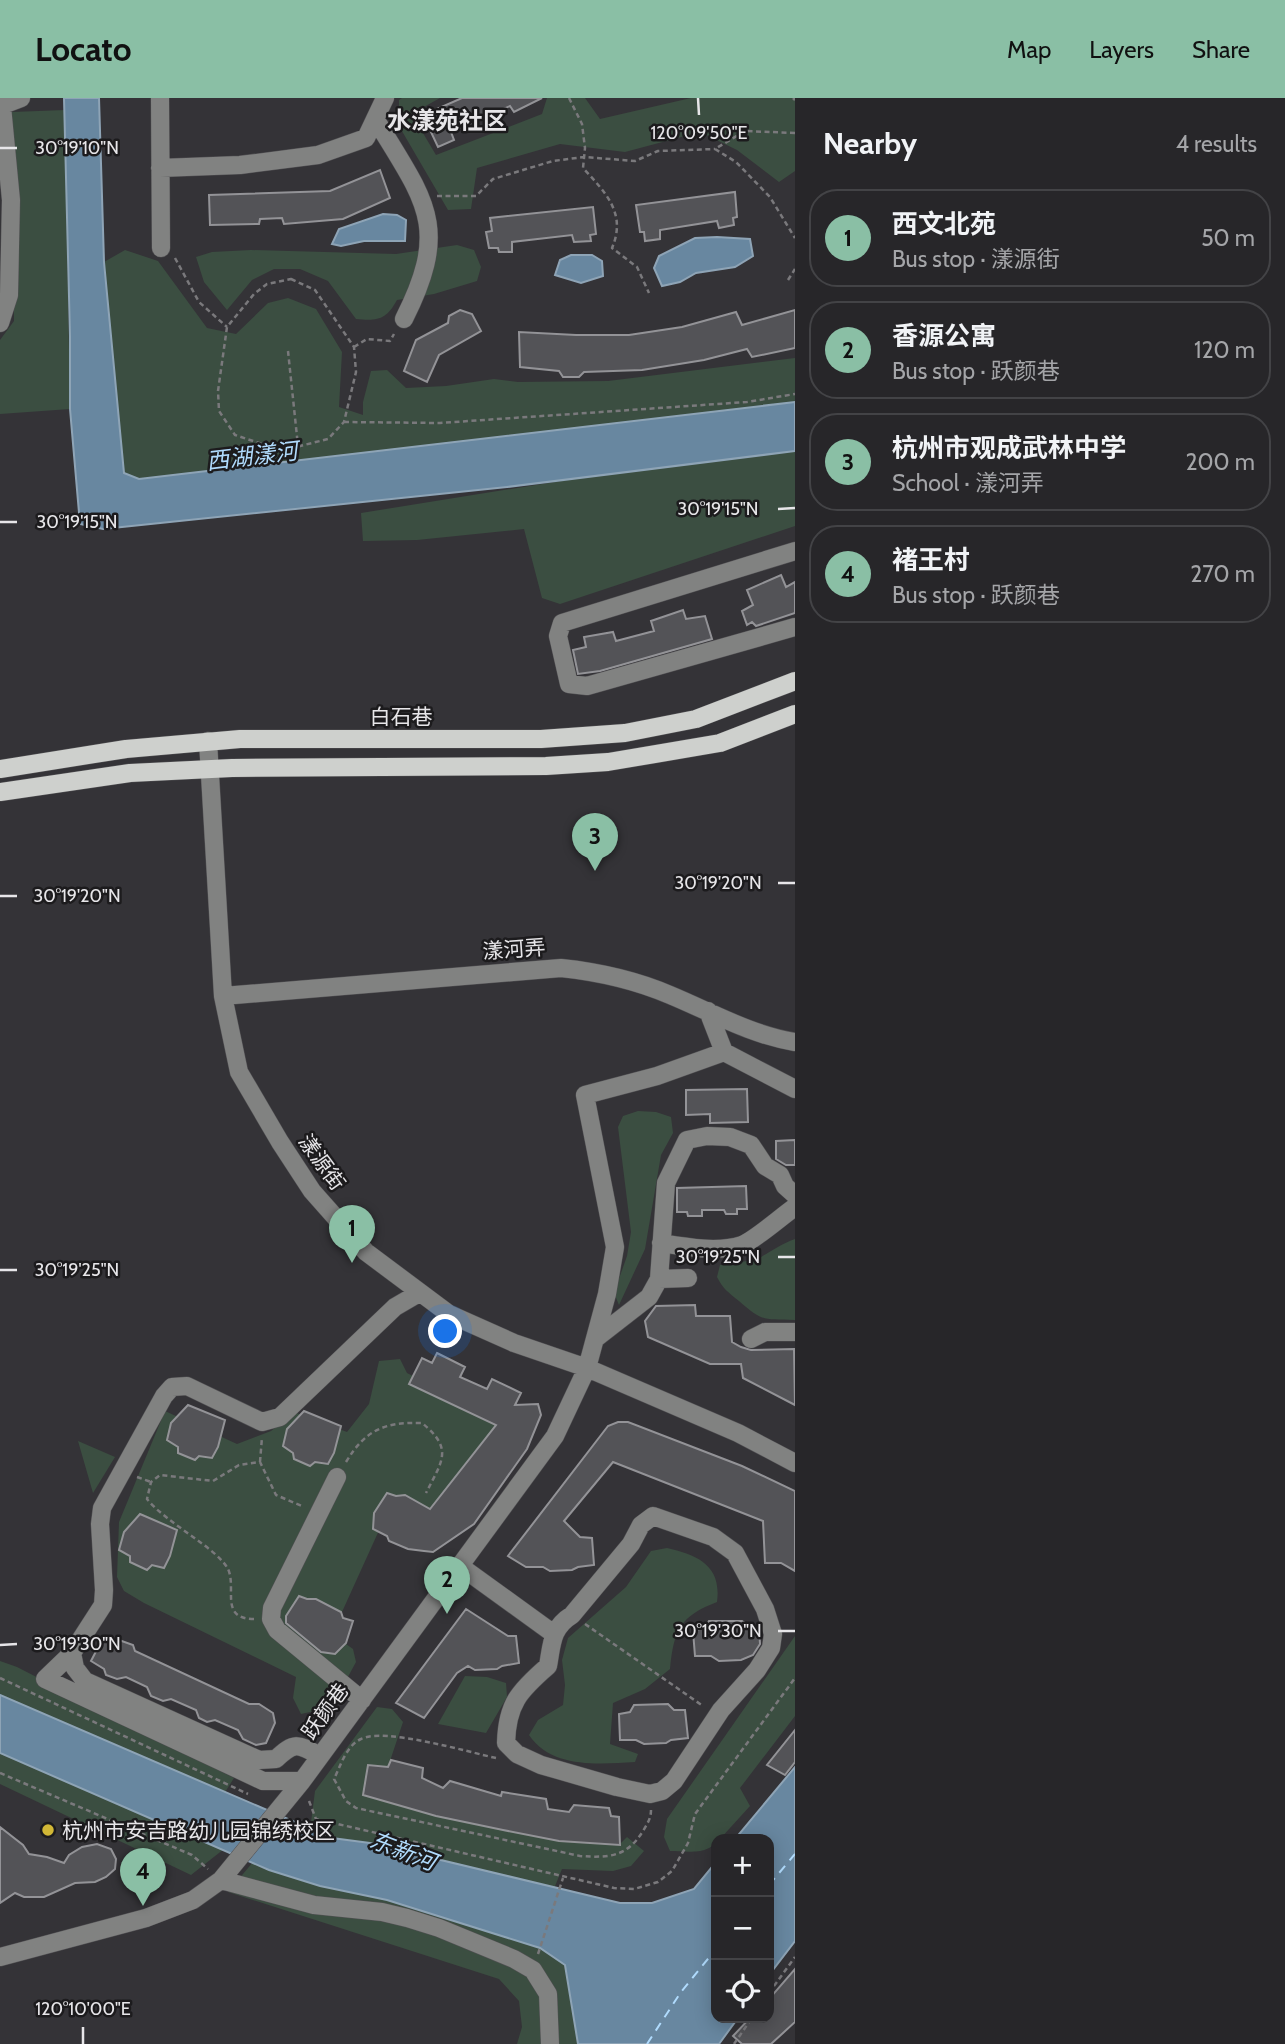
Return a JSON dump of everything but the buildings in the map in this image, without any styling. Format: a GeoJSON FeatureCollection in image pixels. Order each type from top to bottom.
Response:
{"type":"FeatureCollection","features":[{"type":"Feature","properties":{"kind":"main road","name":"白石巷"},"geometry":{"type":"LineString","coordinates":[[0,769],[126,749],[208,741],[541,739],[625,733],[696,719],[795,681]]}},
{"type":"Feature","properties":{"kind":"main road"},"geometry":{"type":"LineString","coordinates":[[0,792],[130,773],[210,769],[546,766],[608,762],[720,743],[795,714]]}},
{"type":"Feature","properties":{"kind":"street"},"geometry":{"type":"LineString","coordinates":[[0,323],[9,295],[5,223],[11,200],[1,106],[21,98]]}},
{"type":"Feature","properties":{"kind":"street"},"geometry":{"type":"LineString","coordinates":[[160,98],[161,248]]}},
{"type":"Feature","properties":{"kind":"street"},"geometry":{"type":"LineString","coordinates":[[160,168],[240,165],[318,155],[366,138],[385,98]]}},
{"type":"Feature","properties":{"kind":"street"},"geometry":{"type":"LineString","coordinates":[[376,120],[420,191],[429,218],[429,242],[424,273],[404,319]]}},
{"type":"Feature","properties":{"kind":"street"},"geometry":{"type":"LineString","coordinates":[[795,551],[562,623],[558,636],[569,684],[587,686],[795,627]]}},
{"type":"Feature","properties":{"kind":"street","name":"漾源街"},"geometry":{"type":"LineString","coordinates":[[208,741],[223,996],[239,1072],[312,1191],[366,1252],[449,1314],[514,1343],[587,1368],[738,1433],[795,1463]]}},
{"type":"Feature","properties":{"kind":"street","name":"漾河弄"},"geometry":{"type":"LineString","coordinates":[[223,996],[561,968],[595,972],[635,982],[770,1038],[795,1042]]}},
{"type":"Feature","properties":{"kind":"street"},"geometry":{"type":"LineString","coordinates":[[708,1011],[724,1052],[795,1089]]}},
{"type":"Feature","properties":{"kind":"street","name":"跃颜巷"},"geometry":{"type":"LineString","coordinates":[[0,1956],[146,1918],[193,1900],[221,1880],[302,1782],[555,1436],[587,1368],[607,1294],[615,1247],[585,1095],[657,1076],[724,1052]]}},
{"type":"Feature","properties":{"kind":"street"},"geometry":{"type":"LineString","coordinates":[[595,1339],[649,1297],[659,1279],[666,1183],[687,1140],[707,1136],[730,1137],[751,1145],[765,1166],[780,1175],[785,1186],[795,1195]]}},
{"type":"Feature","properties":{"kind":"street"},"geometry":{"type":"LineString","coordinates":[[661,1243],[686,1247],[743,1245],[795,1207]]}},
{"type":"Feature","properties":{"kind":"street"},"geometry":{"type":"LineString","coordinates":[[659,1279],[688,1278]]}},
{"type":"Feature","properties":{"kind":"street"},"geometry":{"type":"LineString","coordinates":[[302,1782],[262,1781],[45,1678],[72,1653],[103,1605],[100,1524],[102,1508],[164,1395],[173,1387],[187,1386],[262,1422],[280,1417],[395,1307],[419,1293]]}},
{"type":"Feature","properties":{"kind":"street"},"geometry":{"type":"LineString","coordinates":[[751,1339],[765,1332],[795,1332]]}},
{"type":"Feature","properties":{"kind":"street"},"geometry":{"type":"LineString","coordinates":[[337,1476],[272,1608],[271,1619],[277,1630],[362,1700]]}},
{"type":"Feature","properties":{"kind":"street"},"geometry":{"type":"LineString","coordinates":[[653,1516],[713,1537],[735,1553],[765,1609],[773,1634],[771,1648],[757,1670],[717,1716],[674,1781],[662,1791],[650,1794],[541,1765],[517,1754],[506,1744],[506,1725],[512,1705],[523,1687],[548,1667],[554,1633],[631,1544],[640,1525],[653,1516]]}},
{"type":"Feature","properties":{"kind":"street"},"geometry":{"type":"LineString","coordinates":[[460,1566],[554,1633]]}},
{"type":"Feature","properties":{"kind":"street"},"geometry":{"type":"LineString","coordinates":[[72,1653],[75,1668],[85,1681],[259,1760],[276,1759],[289,1746],[302,1745],[320,1756]]}},
{"type":"Feature","properties":{"kind":"street"},"geometry":{"type":"LineString","coordinates":[[221,1880],[314,1905],[382,1912],[407,1918],[475,1942],[533,1970],[548,1994],[550,2044]]}},
{"type":"Feature","properties":{"kind":"path"},"geometry":{"type":"LineString","coordinates":[[569,98],[582,124],[583,167],[604,191],[614,209],[618,233],[612,248],[637,267],[649,293]]}},
{"type":"Feature","properties":{"kind":"path"},"geometry":{"type":"LineString","coordinates":[[420,191],[443,197],[476,195],[493,179],[553,161],[584,157],[635,161],[658,151],[715,149],[746,131],[795,133]]}},
{"type":"Feature","properties":{"kind":"path"},"geometry":{"type":"LineString","coordinates":[[715,149],[736,162],[770,197],[795,238]]}},
{"type":"Feature","properties":{"kind":"path"},"geometry":{"type":"LineString","coordinates":[[161,248],[173,253],[199,302],[227,327]]}},
{"type":"Feature","properties":{"kind":"path"},"geometry":{"type":"LineString","coordinates":[[788,280],[795,269]]}},
{"type":"Feature","properties":{"kind":"path"},"geometry":{"type":"LineString","coordinates":[[290,279],[315,290],[354,347],[356,372],[344,422],[328,439],[292,448],[262,444],[235,435],[219,411],[218,391],[227,327],[254,294],[267,284],[290,279]]}},
{"type":"Feature","properties":{"kind":"path"},"geometry":{"type":"LineString","coordinates":[[354,347],[367,339],[390,341],[404,319]]}},
{"type":"Feature","properties":{"kind":"path"},"geometry":{"type":"LineString","coordinates":[[288,351],[298,446]]}},
{"type":"Feature","properties":{"kind":"path"},"geometry":{"type":"LineString","coordinates":[[344,422],[440,423],[747,402],[795,394]]}},
{"type":"Feature","properties":{"kind":"path"},"geometry":{"type":"LineString","coordinates":[[262,1422],[260,1462],[276,1495],[318,1514]]}},
{"type":"Feature","properties":{"kind":"path"},"geometry":{"type":"LineString","coordinates":[[337,1476],[355,1448],[385,1424],[422,1423],[437,1435],[443,1451],[441,1464],[426,1493]]}},
{"type":"Feature","properties":{"kind":"path"},"geometry":{"type":"LineString","coordinates":[[260,1462],[240,1465],[213,1481],[160,1475],[150,1482],[147,1499],[158,1513],[218,1556],[229,1570],[230,1600],[235,1612],[245,1619],[271,1619]]}},
{"type":"Feature","properties":{"kind":"path"},"geometry":{"type":"LineString","coordinates":[[572,1615],[717,1716]]}},
{"type":"Feature","properties":{"kind":"path"},"geometry":{"type":"LineString","coordinates":[[302,1782],[316,1819],[563,1878],[634,1889],[657,1882],[672,1871],[688,1843],[695,1814],[795,1678]]}},
{"type":"Feature","properties":{"kind":"path"},"geometry":{"type":"LineString","coordinates":[[517,1754],[497,1758],[384,1734],[361,1739],[345,1753],[334,1779],[346,1801],[356,1808],[580,1856],[605,1858],[626,1851],[639,1837],[651,1816],[650,1794]]}},
{"type":"Feature","properties":{"kind":"path"},"geometry":{"type":"LineString","coordinates":[[0,1773],[192,1855],[221,1880]]}},
{"type":"Feature","properties":{"kind":"path"},"geometry":{"type":"LineString","coordinates":[[533,1970],[563,1878]]}},
{"type":"Feature","properties":{"kind":"path"},"geometry":{"type":"LineString","coordinates":[[774,1986],[795,1957]]}},
{"type":"Feature","properties":{"kind":"path"},"geometry":{"type":"LineString","coordinates":[[734,2044],[749,2023]]}},
{"type":"Feature","properties":{"kind":"green space"},"geometry":{"type":"Polygon","coordinates":[[[440,98],[413,113],[436,155],[542,114],[547,98],[585,98],[600,119],[691,98],[795,98],[795,171],[779,182],[737,150],[700,132],[625,152],[560,144],[477,168],[471,209],[448,210],[399,126],[399,100],[440,98]]]}},
{"type":"Feature","properties":{"kind":"green space"},"geometry":{"type":"Polygon","coordinates":[[[65,110],[70,409],[0,414],[0,340],[14,321],[12,112],[65,110]]]}},
{"type":"Feature","properties":{"kind":"green space"},"geometry":{"type":"Polygon","coordinates":[[[457,245],[474,250],[481,267],[477,281],[434,294],[397,300],[381,318],[370,320],[356,319],[328,281],[300,269],[274,269],[252,280],[227,310],[204,282],[196,257],[212,252],[251,250],[396,254],[457,245]]]}},
{"type":"Feature","properties":{"kind":"green space"},"geometry":{"type":"Polygon","coordinates":[[[125,250],[158,261],[207,328],[236,334],[268,303],[288,298],[316,309],[342,352],[339,407],[363,415],[363,402],[371,371],[387,370],[406,388],[494,379],[518,382],[608,381],[795,358],[795,402],[139,479],[124,473],[104,262],[125,250]]]}},
{"type":"Feature","properties":{"kind":"green space"},"geometry":{"type":"Polygon","coordinates":[[[795,451],[795,526],[560,604],[542,598],[524,529],[417,540],[363,541],[361,513],[598,475],[795,451]]]}},
{"type":"Feature","properties":{"kind":"green space"},"geometry":{"type":"Polygon","coordinates":[[[638,1111],[656,1112],[671,1117],[673,1133],[661,1155],[645,1249],[619,1305],[614,1293],[627,1256],[631,1232],[618,1127],[623,1116],[638,1111]]]}},
{"type":"Feature","properties":{"kind":"green space"},"geometry":{"type":"Polygon","coordinates":[[[795,1239],[795,1320],[759,1316],[721,1285],[717,1277],[720,1265],[759,1258],[795,1239]]]}},
{"type":"Feature","properties":{"kind":"green space"},"geometry":{"type":"Polygon","coordinates":[[[400,1359],[407,1373],[508,1425],[426,1527],[386,1515],[332,1634],[353,1649],[356,1662],[336,1699],[319,1710],[301,1714],[293,1698],[296,1677],[124,1591],[117,1577],[119,1522],[165,1411],[237,1444],[271,1431],[294,1412],[347,1432],[369,1404],[379,1361],[400,1359]]]}},
{"type":"Feature","properties":{"kind":"green space"},"geometry":{"type":"Polygon","coordinates":[[[78,1441],[115,1457],[93,1493],[78,1441]]]}},
{"type":"Feature","properties":{"kind":"green space"},"geometry":{"type":"Polygon","coordinates":[[[667,1548],[697,1558],[711,1570],[718,1589],[717,1602],[695,1613],[681,1626],[674,1644],[670,1669],[645,1689],[613,1703],[610,1744],[638,1754],[635,1762],[577,1762],[550,1754],[529,1735],[538,1720],[563,1705],[565,1685],[562,1660],[568,1638],[626,1587],[651,1551],[667,1548]]]}},
{"type":"Feature","properties":{"kind":"green space"},"geometry":{"type":"Polygon","coordinates":[[[795,1636],[795,1716],[740,1788],[750,1806],[725,1834],[711,1834],[709,1848],[697,1851],[670,1851],[664,1837],[667,1819],[795,1636]]]}},
{"type":"Feature","properties":{"kind":"green space"},"geometry":{"type":"Polygon","coordinates":[[[0,1661],[17,1667],[234,1778],[222,1797],[0,1701],[0,1661]]]}},
{"type":"Feature","properties":{"kind":"green space"},"geometry":{"type":"Polygon","coordinates":[[[465,1676],[487,1677],[506,1683],[507,1697],[486,1733],[438,1724],[465,1676]]]}},
{"type":"Feature","properties":{"kind":"green space"},"geometry":{"type":"Polygon","coordinates":[[[377,1707],[392,1709],[403,1722],[388,1767],[368,1765],[363,1795],[436,1816],[559,1841],[619,1845],[627,1837],[644,1851],[631,1866],[613,1871],[562,1869],[551,1896],[309,1838],[315,1791],[377,1707]]]}},
{"type":"Feature","properties":{"kind":"green space"},"geometry":{"type":"Polygon","coordinates":[[[0,1753],[224,1849],[191,1875],[0,1784],[0,1753]]]}},
{"type":"Feature","properties":{"kind":"green space"},"geometry":{"type":"Polygon","coordinates":[[[253,1862],[320,1886],[387,1900],[540,1948],[565,1965],[578,2044],[517,2044],[522,2027],[519,2001],[499,1979],[228,1892],[253,1862]]]}},
{"type":"Feature","properties":{"kind":"water"},"geometry":{"type":"Polygon","coordinates":[[[64,98],[99,98],[104,262],[124,473],[139,479],[795,402],[795,451],[507,487],[103,529],[80,524],[70,409],[64,98]]]}},
{"type":"Feature","properties":{"kind":"water"},"geometry":{"type":"Polygon","coordinates":[[[383,214],[397,215],[406,220],[405,241],[364,241],[341,246],[332,244],[339,229],[383,214]]]}},
{"type":"Feature","properties":{"kind":"water"},"geometry":{"type":"Polygon","coordinates":[[[695,238],[750,239],[753,256],[735,267],[696,273],[680,282],[662,286],[654,268],[659,256],[695,238]]]}},
{"type":"Feature","properties":{"kind":"water"},"geometry":{"type":"Polygon","coordinates":[[[571,255],[592,255],[602,261],[603,276],[581,283],[555,275],[560,260],[571,255]]]}},
{"type":"Feature","properties":{"kind":"water","name":"东新河"},"geometry":{"type":"Polygon","coordinates":[[[0,1695],[332,1838],[370,1843],[620,1903],[652,1903],[694,1889],[711,1868],[711,2023],[734,2023],[719,2044],[578,2044],[565,1965],[540,1948],[387,1900],[320,1886],[269,1870],[0,1753],[0,1695]]]}},
{"type":"Feature","properties":{"kind":"water"},"geometry":{"type":"Polygon","coordinates":[[[795,1767],[795,1941],[774,1968],[774,1834],[739,1834],[795,1767]]]}},
{"type":"Feature","properties":{"kind":"ferry route"},"geometry":{"type":"LineString","coordinates":[[774,1879],[795,1854]]}},
{"type":"Feature","properties":{"kind":"ferry route"},"geometry":{"type":"LineString","coordinates":[[647,2044],[681,1992],[711,1955]]}},
{"type":"Feature","properties":{"kind":"place","name":"杭州市观成武林中学"},"geometry":{"type":"Point","coordinates":[595,871]}},
{"type":"Feature","properties":{"kind":"place","name":"西文北苑"},"geometry":{"type":"Point","coordinates":[352,1263]}},
{"type":"Feature","properties":{"kind":"place","name":"香源公寓"},"geometry":{"type":"Point","coordinates":[447,1614]}},
{"type":"Feature","properties":{"kind":"place","name":"杭州市安吉路幼儿园锦绣校区"},"geometry":{"type":"Point","coordinates":[48,1830]}},
{"type":"Feature","properties":{"kind":"place","name":"褚王村"},"geometry":{"type":"Point","coordinates":[143,1906]}},
{"type":"Feature","properties":{"kind":"district","name":"水漾苑社区"},"geometry":{"type":"Point","coordinates":[447,120]}},
{"type":"Feature","properties":{"kind":"water label","name":"西湖漾河"},"geometry":{"type":"Point","coordinates":[252,456]}}]}
